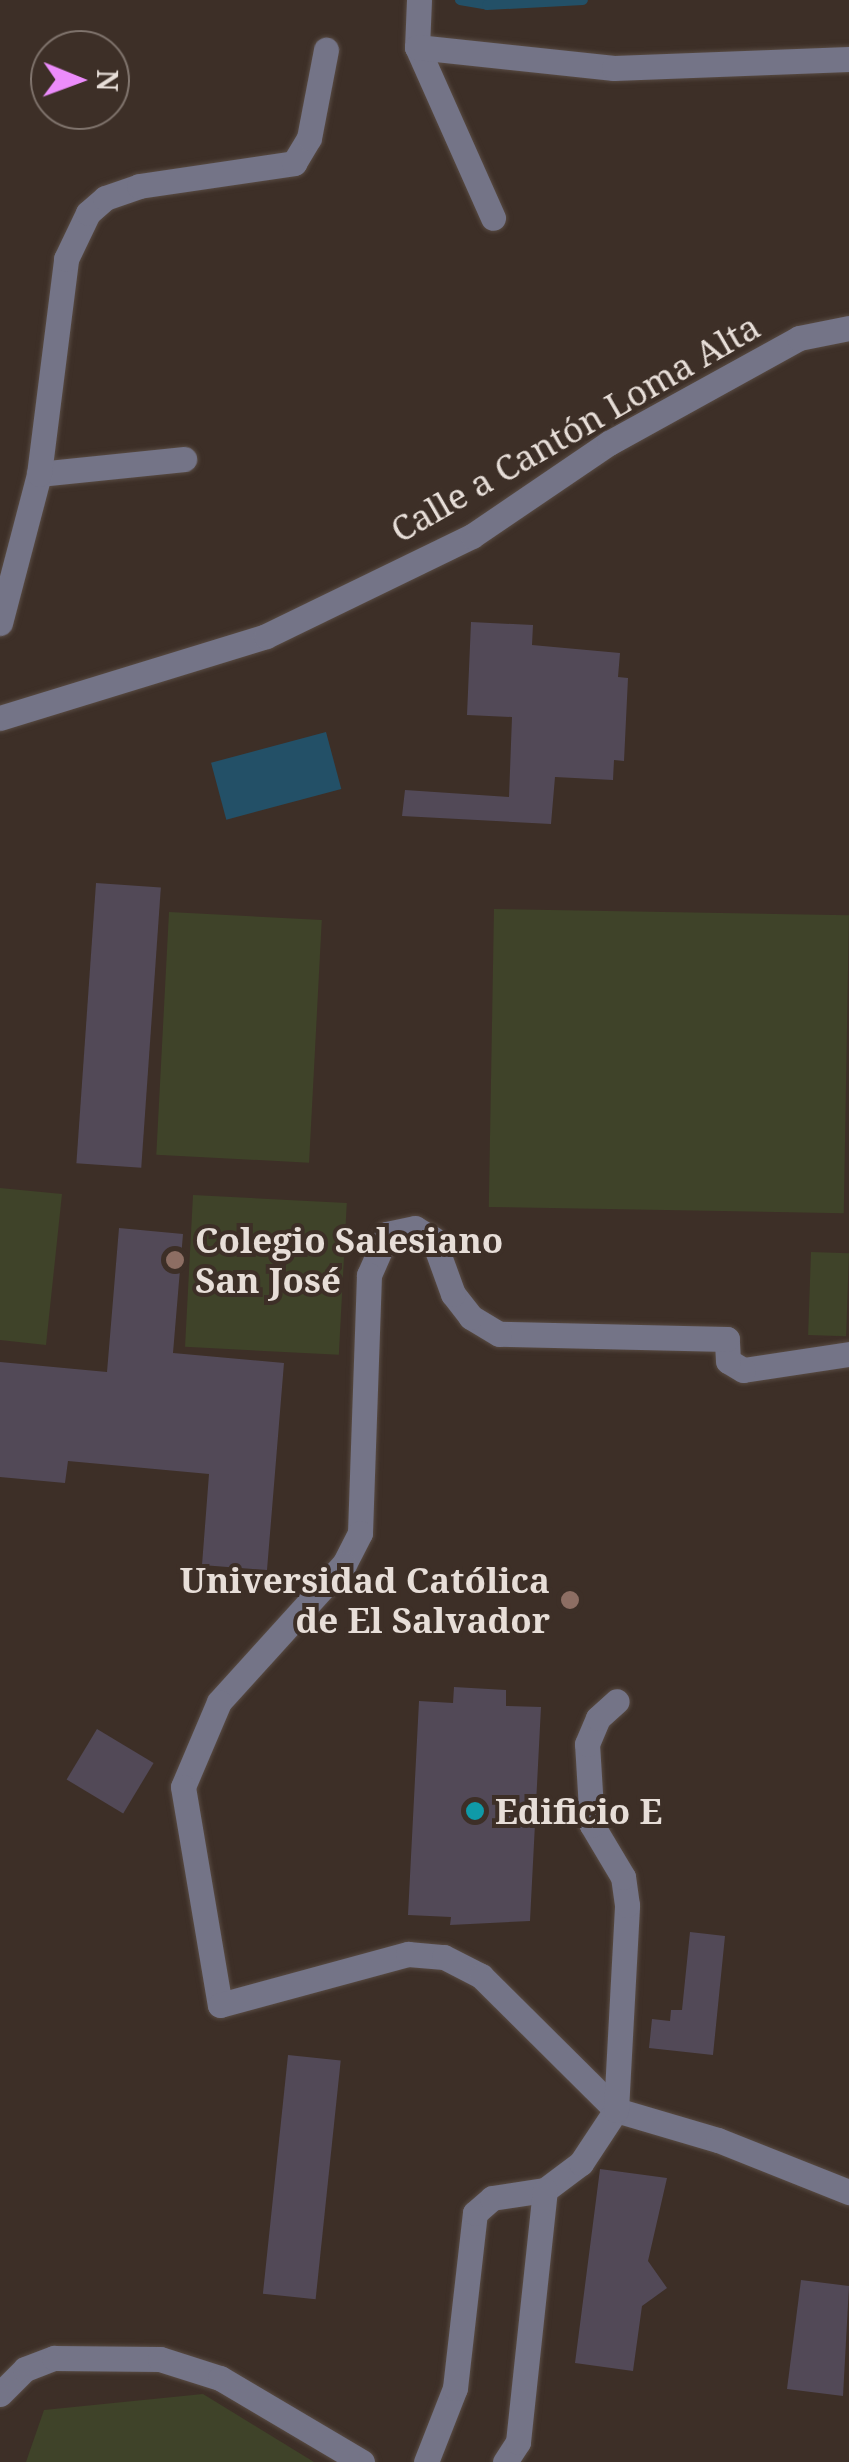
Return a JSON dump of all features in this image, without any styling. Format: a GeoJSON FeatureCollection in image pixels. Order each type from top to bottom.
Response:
{"type":"FeatureCollection","features":[{"type":"Feature","properties":{"kind":"street"},"geometry":{"type":"LineString","coordinates":[[419,0],[418,48],[493,218]]}},
{"type":"Feature","properties":{"kind":"street"},"geometry":{"type":"LineString","coordinates":[[418,48],[614,68],[849,59]]}},
{"type":"Feature","properties":{"kind":"street"},"geometry":{"type":"LineString","coordinates":[[0,624],[39,474],[66,260],[88,214],[105,198],[139,186],[294,163],[309,138],[326,50]]}},
{"type":"Feature","properties":{"kind":"street","name":"Calle a Cantón Loma Alta"},"geometry":{"type":"LineString","coordinates":[[0,718],[266,636],[472,536],[609,443],[799,338],[849,328]]}},
{"type":"Feature","properties":{"kind":"street"},"geometry":{"type":"LineString","coordinates":[[39,474],[184,458]]}},
{"type":"Feature","properties":{"kind":"street"},"geometry":{"type":"LineString","coordinates":[[849,1354],[743,1370],[728,1361],[727,1339],[499,1334],[472,1317],[453,1294],[433,1239],[415,1228],[386,1234],[368,1275],[364,1510],[355,1546],[219,1702],[182,1787],[220,2005],[408,1954],[434,1954],[481,1976],[616,2110],[718,2140],[849,2192]]}},
{"type":"Feature","properties":{"kind":"street"},"geometry":{"type":"LineString","coordinates":[[426,2462],[456,2388],[475,2213],[492,2198],[545,2190],[581,2163],[616,2110],[627,1905],[623,1877],[592,1825],[587,1744],[598,1718],[618,1701]]}},
{"type":"Feature","properties":{"kind":"street"},"geometry":{"type":"LineString","coordinates":[[505,2462],[518,2442],[545,2190]]}},
{"type":"Feature","properties":{"kind":"street"},"geometry":{"type":"LineString","coordinates":[[0,2394],[25,2369],[54,2358],[160,2359],[220,2378],[362,2462]]}},
{"type":"Feature","properties":{"kind":"green space"},"geometry":{"type":"Polygon","coordinates":[[[494,909],[849,915],[844,1213],[489,1207],[494,909]]]}},
{"type":"Feature","properties":{"kind":"green space"},"geometry":{"type":"Polygon","coordinates":[[[169,912],[322,920],[309,1163],[156,1155],[169,912]]]}},
{"type":"Feature","properties":{"kind":"green space"},"geometry":{"type":"Polygon","coordinates":[[[0,1188],[62,1194],[46,1345],[0,1340],[0,1188]]]}},
{"type":"Feature","properties":{"kind":"green space"},"geometry":{"type":"Polygon","coordinates":[[[193,1195],[347,1203],[339,1355],[185,1347],[193,1195]]]}},
{"type":"Feature","properties":{"kind":"green space"},"geometry":{"type":"Polygon","coordinates":[[[811,1252],[849,1253],[846,1336],[808,1335],[811,1252]]]}},
{"type":"Feature","properties":{"kind":"green space"},"geometry":{"type":"Polygon","coordinates":[[[203,2394],[314,2462],[26,2462],[44,2410],[203,2394]]]}},
{"type":"Feature","properties":{"kind":"water"},"geometry":{"type":"Polygon","coordinates":[[[326,732],[341,789],[226,820],[211,763],[326,732]]]}},
{"type":"Feature","properties":{"kind":"building"},"geometry":{"type":"Polygon","coordinates":[[[471,622],[533,625],[532,645],[620,653],[618,677],[628,678],[624,761],[614,760],[613,780],[555,777],[551,824],[402,816],[405,790],[509,797],[512,717],[467,715],[471,622]]]}},
{"type":"Feature","properties":{"kind":"building"},"geometry":{"type":"Polygon","coordinates":[[[96,883],[161,888],[141,1168],[76,1163],[96,883]]]}},
{"type":"Feature","properties":{"kind":"building"},"geometry":{"type":"Polygon","coordinates":[[[119,1228],[183,1234],[173,1353],[284,1363],[267,1570],[202,1565],[209,1474],[68,1461],[65,1483],[0,1477],[0,1362],[107,1372],[119,1228]]]}},
{"type":"Feature","properties":{"kind":"building","name":"Edificio E"},"geometry":{"type":"Polygon","coordinates":[[[454,1687],[506,1690],[506,1706],[541,1707],[530,1921],[450,1925],[451,1917],[408,1915],[419,1701],[453,1703],[454,1687]]]}},
{"type":"Feature","properties":{"kind":"building"},"geometry":{"type":"Polygon","coordinates":[[[97,1729],[154,1763],[123,1814],[67,1780],[97,1729]]]}},
{"type":"Feature","properties":{"kind":"building"},"geometry":{"type":"Polygon","coordinates":[[[690,1932],[725,1936],[713,2055],[649,2048],[652,2019],[670,2021],[671,2010],[682,2010],[690,1932]]]}},
{"type":"Feature","properties":{"kind":"building"},"geometry":{"type":"Polygon","coordinates":[[[288,2055],[341,2061],[316,2299],[263,2294],[288,2055]]]}},
{"type":"Feature","properties":{"kind":"building"},"geometry":{"type":"Polygon","coordinates":[[[600,2169],[667,2178],[648,2261],[667,2288],[642,2306],[633,2371],[575,2363],[600,2169]]]}},
{"type":"Feature","properties":{"kind":"building"},"geometry":{"type":"Polygon","coordinates":[[[801,2280],[849,2286],[843,2396],[787,2389],[801,2280]]]}},
{"type":"Feature","properties":{"kind":"waterway"},"geometry":{"type":"LineString","coordinates":[[460,0],[487,5],[583,0]]}},
{"type":"Feature","properties":{"kind":"place","name":"Colegio Salesiano San José"},"geometry":{"type":"Point","coordinates":[175,1260]}},
{"type":"Feature","properties":{"kind":"place","name":"Universidad Católica de El Salvador"},"geometry":{"type":"Point","coordinates":[570,1600]}},
{"type":"Feature","properties":{"kind":"place","name":"Edificio E"},"geometry":{"type":"Point","coordinates":[475,1811]}}]}
